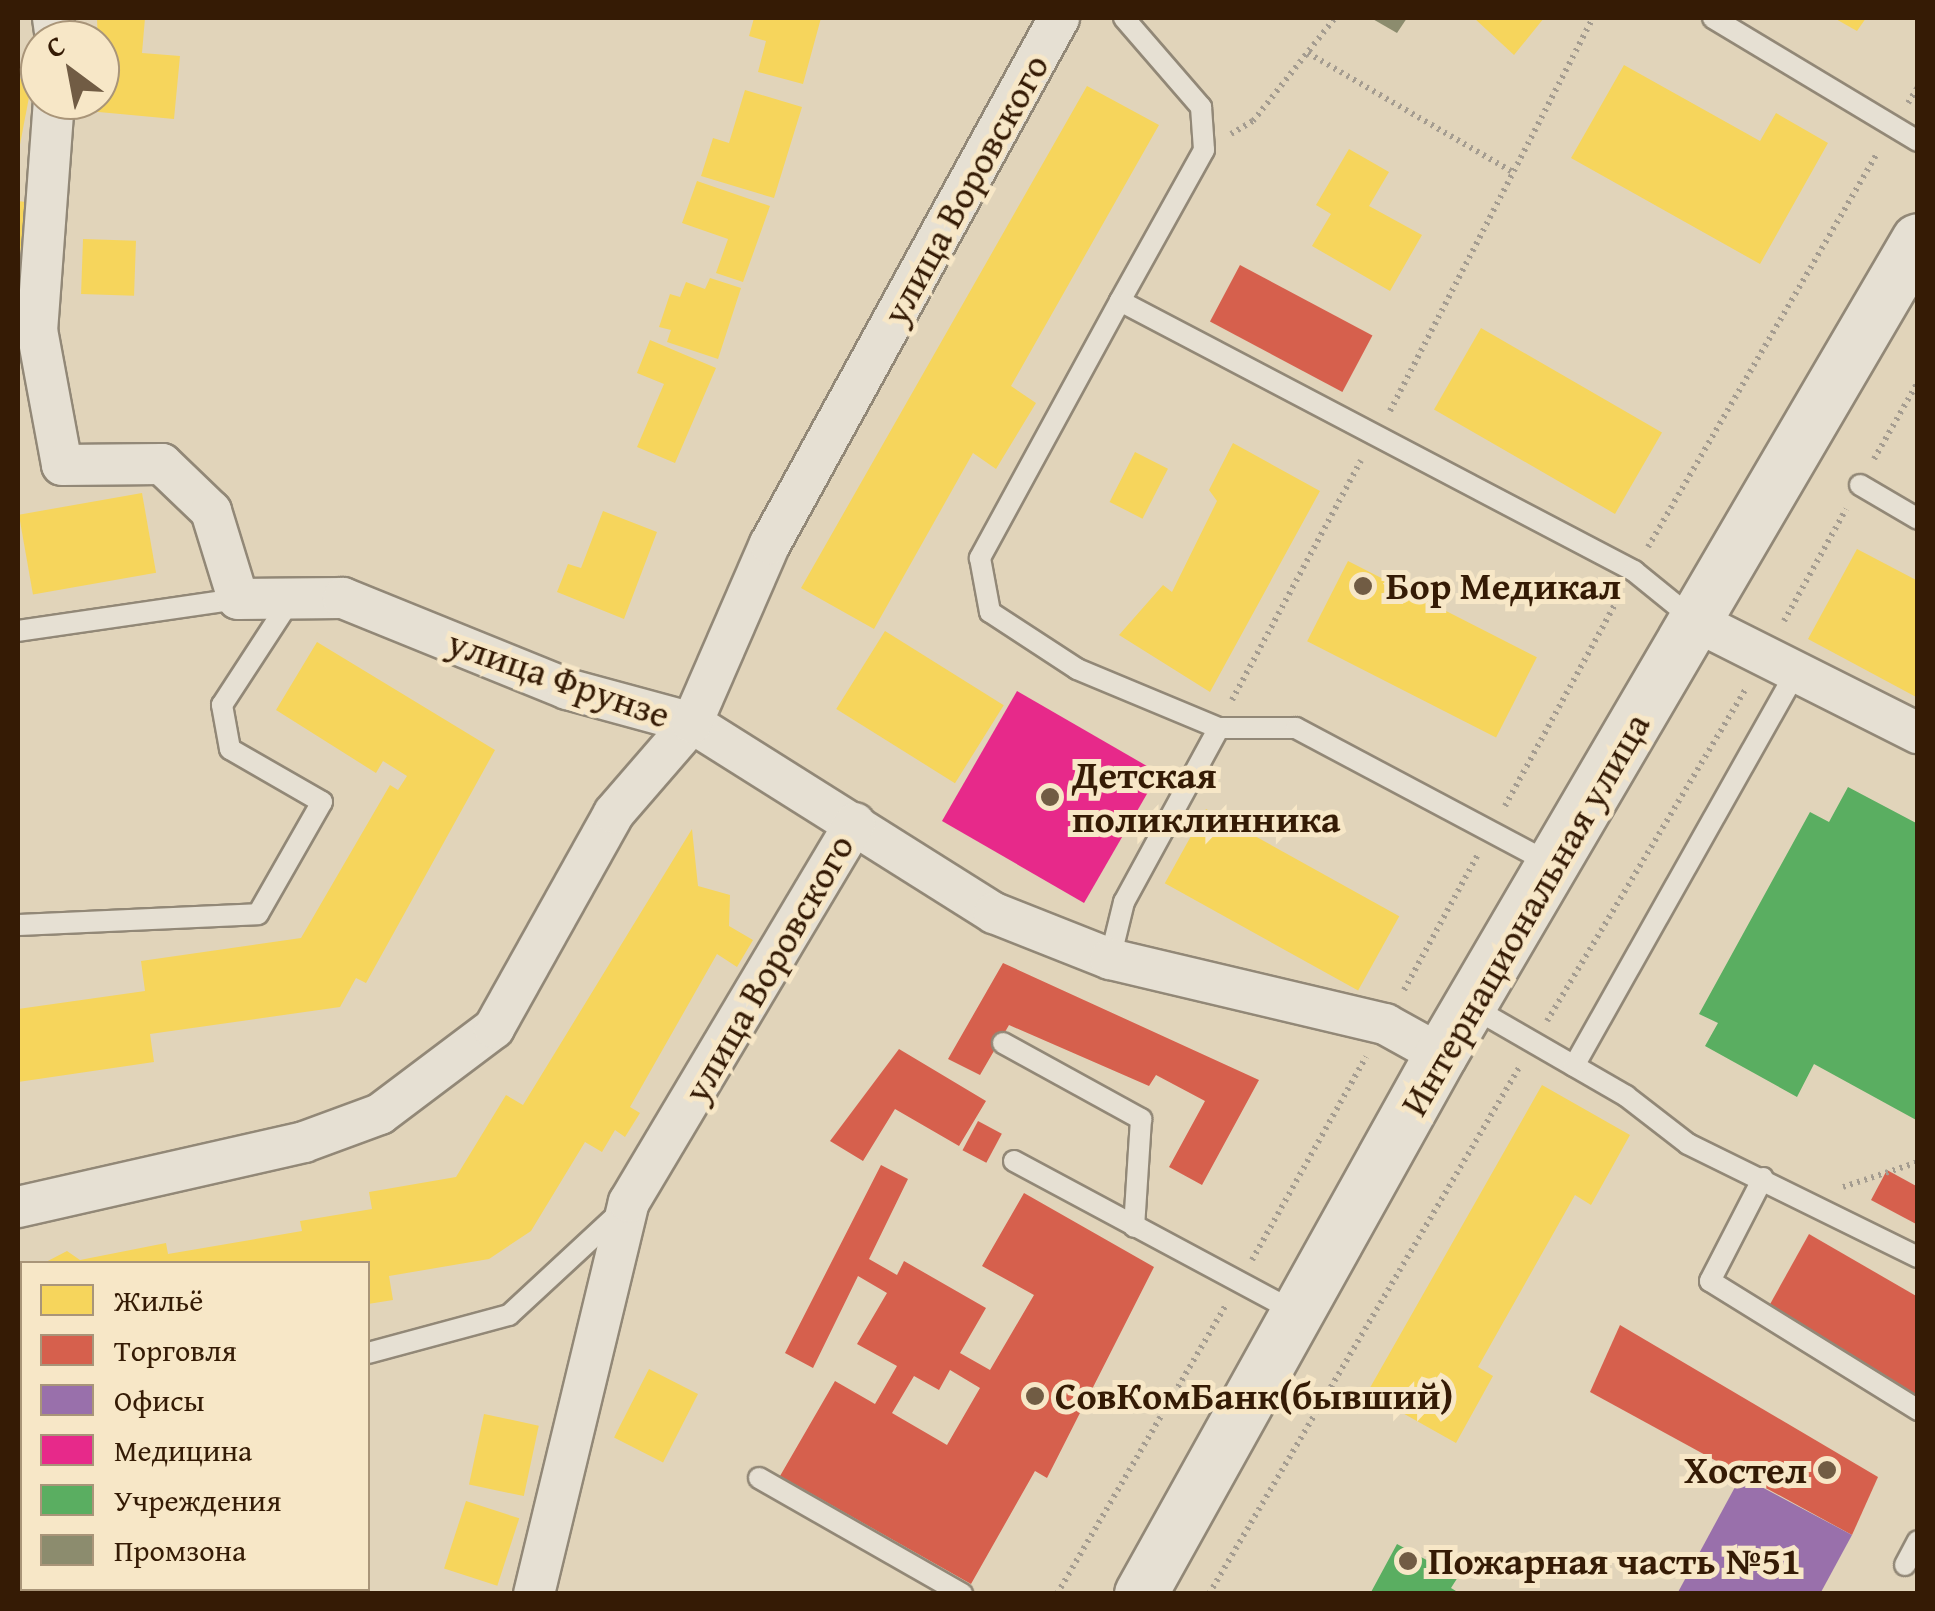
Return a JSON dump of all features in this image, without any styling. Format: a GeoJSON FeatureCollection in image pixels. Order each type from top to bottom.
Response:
{"type":"FeatureCollection","features":[{"type":"Feature","properties":{"kind":"street","name":"улица Воровского"},"geometry":{"type":"LineString","coordinates":[[534,1594],[630,1202],[856,823],[692,723],[770,544],[1059,18]]}},
{"type":"Feature","properties":{"kind":"street"},"geometry":{"type":"LineString","coordinates":[[53,120],[37,330],[62,466],[162,464],[211,511],[238,599]]}},
{"type":"Feature","properties":{"kind":"street","name":"Интернациональная улица"},"geometry":{"type":"LineString","coordinates":[[1141,1594],[1441,1055],[1918,240]]}},
{"type":"Feature","properties":{"kind":"street","name":"улица Фрунзе"},"geometry":{"type":"LineString","coordinates":[[18,1207],[304,1142],[380,1114],[444,1073],[494,1028],[614,813],[692,723],[568,689],[343,598],[238,599]]}},
{"type":"Feature","properties":{"kind":"street"},"geometry":{"type":"LineString","coordinates":[[1695,620],[1918,732]]}},
{"type":"Feature","properties":{"kind":"street"},"geometry":{"type":"LineString","coordinates":[[856,823],[994,913],[1110,958],[1346,1012],[1441,1055]]}},
{"type":"Feature","properties":{"kind":"lane"},"geometry":{"type":"LineString","coordinates":[[1124,18],[1201,107],[1204,150],[980,558],[990,612],[1077,668],[1218,728],[1296,728],[1555,865]]}},
{"type":"Feature","properties":{"kind":"lane"},"geometry":{"type":"LineString","coordinates":[[1713,18],[1918,141]]}},
{"type":"Feature","properties":{"kind":"lane"},"geometry":{"type":"LineString","coordinates":[[1120,301],[1634,571],[1695,620]]}},
{"type":"Feature","properties":{"kind":"lane"},"geometry":{"type":"LineString","coordinates":[[1860,484],[1918,520]]}},
{"type":"Feature","properties":{"kind":"lane"},"geometry":{"type":"LineString","coordinates":[[18,925],[258,914],[322,802],[230,749],[222,705],[292,598]]}},
{"type":"Feature","properties":{"kind":"lane"},"geometry":{"type":"LineString","coordinates":[[18,631],[238,599]]}},
{"type":"Feature","properties":{"kind":"lane"},"geometry":{"type":"LineString","coordinates":[[1574,1066],[1781,663]]}},
{"type":"Feature","properties":{"kind":"lane"},"geometry":{"type":"LineString","coordinates":[[1110,958],[1124,902],[1218,728]]}},
{"type":"Feature","properties":{"kind":"lane"},"geometry":{"type":"LineString","coordinates":[[1470,1006],[1574,1066],[1688,1144],[1826,1206],[1918,1258]]}},
{"type":"Feature","properties":{"kind":"lane"},"geometry":{"type":"LineString","coordinates":[[1004,1043],[1141,1120],[1134,1226]]}},
{"type":"Feature","properties":{"kind":"lane"},"geometry":{"type":"LineString","coordinates":[[1014,1161],[1299,1314]]}},
{"type":"Feature","properties":{"kind":"lane"},"geometry":{"type":"LineString","coordinates":[[1763,1178],[1710,1281],[1918,1410]]}},
{"type":"Feature","properties":{"kind":"lane"},"geometry":{"type":"LineString","coordinates":[[370,1352],[509,1315],[630,1202]]}},
{"type":"Feature","properties":{"kind":"lane"},"geometry":{"type":"LineString","coordinates":[[759,1478],[962,1594]]}},
{"type":"Feature","properties":{"kind":"lane"},"geometry":{"type":"LineString","coordinates":[[1905,1565],[1918,1541]]}},
{"type":"Feature","properties":{"kind":"path"},"geometry":{"type":"LineString","coordinates":[[1204,150],[1253,122],[1335,18]]}},
{"type":"Feature","properties":{"kind":"path"},"geometry":{"type":"LineString","coordinates":[[1218,728],[1377,435],[1593,18]]}},
{"type":"Feature","properties":{"kind":"path"},"geometry":{"type":"LineString","coordinates":[[1308,53],[1512,171]]}},
{"type":"Feature","properties":{"kind":"path"},"geometry":{"type":"LineString","coordinates":[[1209,1594],[1533,1044],[1781,663],[1860,484],[1918,382]]}},
{"type":"Feature","properties":{"kind":"path"},"geometry":{"type":"LineString","coordinates":[[1826,1206],[1846,1183],[1918,1162]]}},
{"type":"Feature","properties":{"kind":"building: Жильё"},"geometry":{"type":"Polygon","coordinates":[[[145,18],[142,53],[180,56],[174,119],[120,114],[120,20],[97,20],[145,18]]]}},
{"type":"Feature","properties":{"kind":"building: Жильё"},"geometry":{"type":"Polygon","coordinates":[[[754,18],[821,18],[803,84],[758,72],[766,41],[749,36],[754,18]]]}},
{"type":"Feature","properties":{"kind":"building: Жильё"},"geometry":{"type":"Polygon","coordinates":[[[1474,18],[1544,18],[1514,55],[1474,18]]]}},
{"type":"Feature","properties":{"kind":"building: Жильё"},"geometry":{"type":"Polygon","coordinates":[[[1834,18],[1866,18],[1857,31],[1834,18]]]}},
{"type":"Feature","properties":{"kind":"building: Жильё"},"geometry":{"type":"Polygon","coordinates":[[[1624,65],[1760,141],[1776,113],[1828,143],[1760,264],[1571,158],[1624,65]]]}},
{"type":"Feature","properties":{"kind":"building: Жильё"},"geometry":{"type":"Polygon","coordinates":[[[18,78],[20,120],[25,120],[18,150],[18,78]]]}},
{"type":"Feature","properties":{"kind":"building: Жильё"},"geometry":{"type":"Polygon","coordinates":[[[1087,86],[1159,125],[1011,386],[1036,403],[996,469],[973,453],[874,629],[801,588],[1087,86]]]}},
{"type":"Feature","properties":{"kind":"building: Жильё"},"geometry":{"type":"Polygon","coordinates":[[[745,90],[802,107],[774,198],[701,176],[713,138],[729,143],[745,90]]]}},
{"type":"Feature","properties":{"kind":"building: Жильё"},"geometry":{"type":"Polygon","coordinates":[[[1349,149],[1389,172],[1369,206],[1422,235],[1390,291],[1312,246],[1331,214],[1316,205],[1349,149]]]}},
{"type":"Feature","properties":{"kind":"building: Жильё"},"geometry":{"type":"Polygon","coordinates":[[[697,181],[770,206],[743,282],[716,273],[728,239],[682,223],[697,181]]]}},
{"type":"Feature","properties":{"kind":"building: Жильё"},"geometry":{"type":"Polygon","coordinates":[[[18,201],[26,202],[20,254],[18,254],[18,201]]]}},
{"type":"Feature","properties":{"kind":"building: Жильё"},"geometry":{"type":"Polygon","coordinates":[[[83,239],[136,241],[134,296],[81,294],[83,239]]]}},
{"type":"Feature","properties":{"kind":"building: Жильё"},"geometry":{"type":"Polygon","coordinates":[[[710,278],[741,288],[718,359],[667,342],[671,330],[659,327],[670,294],[680,297],[686,282],[705,289],[710,278]]]}},
{"type":"Feature","properties":{"kind":"building: Жильё"},"geometry":{"type":"Polygon","coordinates":[[[1481,328],[1662,432],[1615,514],[1434,409],[1481,328]]]}},
{"type":"Feature","properties":{"kind":"building: Жильё"},"geometry":{"type":"Polygon","coordinates":[[[650,340],[716,368],[675,463],[637,447],[664,384],[637,373],[650,340]]]}},
{"type":"Feature","properties":{"kind":"building: Жильё","name":"Бор Медикал"},"geometry":{"type":"Polygon","coordinates":[[[1233,443],[1320,491],[1210,692],[1119,635],[1163,585],[1172,592],[1217,501],[1209,490],[1233,443]]]}},
{"type":"Feature","properties":{"kind":"building: Жильё"},"geometry":{"type":"Polygon","coordinates":[[[1135,452],[1168,469],[1143,519],[1110,502],[1135,452]]]}},
{"type":"Feature","properties":{"kind":"building: Жильё"},"geometry":{"type":"Polygon","coordinates":[[[142,493],[156,573],[33,594],[19,515],[142,493]]]}},
{"type":"Feature","properties":{"kind":"building: Жильё"},"geometry":{"type":"Polygon","coordinates":[[[603,511],[657,532],[624,619],[557,592],[568,564],[581,568],[603,511]]]}},
{"type":"Feature","properties":{"kind":"building: Жильё"},"geometry":{"type":"Polygon","coordinates":[[[1857,549],[1918,581],[1918,698],[1808,639],[1857,549]]]}},
{"type":"Feature","properties":{"kind":"building: Жильё"},"geometry":{"type":"Polygon","coordinates":[[[1348,561],[1537,657],[1496,737],[1307,641],[1348,561]]]}},
{"type":"Feature","properties":{"kind":"building: Жильё"},"geometry":{"type":"Polygon","coordinates":[[[885,631],[1004,705],[955,783],[836,709],[885,631]]]}},
{"type":"Feature","properties":{"kind":"building: Жильё"},"geometry":{"type":"Polygon","coordinates":[[[317,642],[495,750],[366,983],[356,978],[340,1007],[150,1034],[154,1062],[18,1082],[18,1009],[145,991],[141,961],[301,938],[390,785],[398,790],[407,776],[383,761],[376,773],[276,710],[317,642]]]}},
{"type":"Feature","properties":{"kind":"building: Жильё"},"geometry":{"type":"Polygon","coordinates":[[[1206,809],[1399,916],[1358,990],[1165,883],[1206,809]]]}},
{"type":"Feature","properties":{"kind":"building: Жильё"},"geometry":{"type":"Polygon","coordinates":[[[692,829],[698,886],[730,895],[729,926],[753,940],[737,967],[717,954],[630,1107],[640,1113],[625,1137],[615,1130],[602,1152],[585,1142],[531,1231],[489,1259],[389,1276],[393,1300],[370,1304],[370,1261],[48,1261],[67,1251],[80,1260],[166,1243],[168,1254],[302,1231],[300,1221],[372,1209],[369,1192],[456,1177],[506,1095],[523,1105],[692,829]]]}},
{"type":"Feature","properties":{"kind":"building: Жильё"},"geometry":{"type":"Polygon","coordinates":[[[1542,1085],[1630,1135],[1591,1205],[1575,1195],[1478,1367],[1493,1376],[1456,1443],[1367,1393],[1542,1085]]]}},
{"type":"Feature","properties":{"kind":"building: Жильё"},"geometry":{"type":"Polygon","coordinates":[[[649,1369],[698,1394],[663,1463],[614,1438],[649,1369]]]}},
{"type":"Feature","properties":{"kind":"building: Жильё"},"geometry":{"type":"Polygon","coordinates":[[[484,1414],[539,1426],[524,1496],[469,1484],[484,1414]]]}},
{"type":"Feature","properties":{"kind":"building: Жильё"},"geometry":{"type":"Polygon","coordinates":[[[466,1501],[519,1518],[497,1586],[444,1569],[466,1501]]]}},
{"type":"Feature","properties":{"kind":"building: Торговля"},"geometry":{"type":"Polygon","coordinates":[[[1240,265],[1372,335],[1342,392],[1210,322],[1240,265]]]}},
{"type":"Feature","properties":{"kind":"building: Торговля"},"geometry":{"type":"Polygon","coordinates":[[[1003,963],[1259,1080],[1202,1185],[1169,1167],[1205,1101],[1156,1075],[1149,1086],[1009,1025],[980,1075],[948,1059],[1003,963]]]}},
{"type":"Feature","properties":{"kind":"building: Торговля"},"geometry":{"type":"Polygon","coordinates":[[[899,1049],[986,1101],[959,1146],[895,1109],[863,1161],[830,1141],[899,1049]]]}},
{"type":"Feature","properties":{"kind":"building: Торговля"},"geometry":{"type":"Polygon","coordinates":[[[978,1121],[1002,1134],[986,1163],[963,1150],[978,1121]]]}},
{"type":"Feature","properties":{"kind":"building: Торговля","name":"СовКомБанк(бывший)"},"geometry":{"type":"Polygon","coordinates":[[[881,1165],[908,1179],[869,1259],[897,1275],[904,1261],[986,1308],[960,1353],[990,1370],[1034,1295],[982,1266],[1024,1193],[1154,1267],[1047,1478],[1035,1471],[971,1584],[780,1476],[835,1381],[875,1404],[897,1366],[857,1344],[887,1293],[858,1276],[813,1368],[785,1353],[881,1165]],[[950,1370],[939,1390],[914,1376],[892,1413],[947,1445],[980,1388],[950,1370]]]}},
{"type":"Feature","properties":{"kind":"building: Торговля"},"geometry":{"type":"Polygon","coordinates":[[[1887,1170],[1918,1187],[1918,1225],[1871,1200],[1887,1170]]]}},
{"type":"Feature","properties":{"kind":"building: Торговля"},"geometry":{"type":"Polygon","coordinates":[[[1809,1234],[1918,1297],[1918,1411],[1764,1315],[1809,1234]]]}},
{"type":"Feature","properties":{"kind":"building: Торговля"},"geometry":{"type":"Polygon","coordinates":[[[1620,1325],[1878,1477],[1852,1535],[1590,1392],[1620,1325]]]}},
{"type":"Feature","properties":{"kind":"building: Офисы"},"geometry":{"type":"Polygon","coordinates":[[[1741,1476],[1852,1535],[1820,1594],[1677,1594],[1741,1476]]]}},
{"type":"Feature","properties":{"kind":"building: Медицина","name":"Детская поликлинника"},"geometry":{"type":"Polygon","coordinates":[[[1017,691],[1159,773],[1084,903],[942,821],[1017,691]]]}},
{"type":"Feature","properties":{"kind":"building: Учреждения"},"geometry":{"type":"Polygon","coordinates":[[[1848,787],[1918,824],[1918,1121],[1814,1064],[1797,1097],[1705,1046],[1718,1023],[1699,1014],[1810,812],[1829,822],[1848,787]]]}},
{"type":"Feature","properties":{"kind":"building: Учреждения","name":"Пожарная часть №51"},"geometry":{"type":"Polygon","coordinates":[[[1397,1544],[1458,1577],[1451,1588],[1461,1594],[1370,1594],[1397,1544]]]}},
{"type":"Feature","properties":{"kind":"building: Промзона"},"geometry":{"type":"Polygon","coordinates":[[[1371,18],[1407,18],[1397,33],[1371,18]]]}},
{"type":"Feature","properties":{"kind":"place","name":"Бор Медикал"},"geometry":{"type":"Point","coordinates":[1363,586]}},
{"type":"Feature","properties":{"kind":"place","name":"Детская поликлинника"},"geometry":{"type":"Point","coordinates":[1050,797]}},
{"type":"Feature","properties":{"kind":"place","name":"СовКомБанк(бывший)"},"geometry":{"type":"Point","coordinates":[1035,1396]}},
{"type":"Feature","properties":{"kind":"place","name":"Хостел"},"geometry":{"type":"Point","coordinates":[1827,1470]}},
{"type":"Feature","properties":{"kind":"place","name":"Пожарная часть №51"},"geometry":{"type":"Point","coordinates":[1408,1561]}}]}
